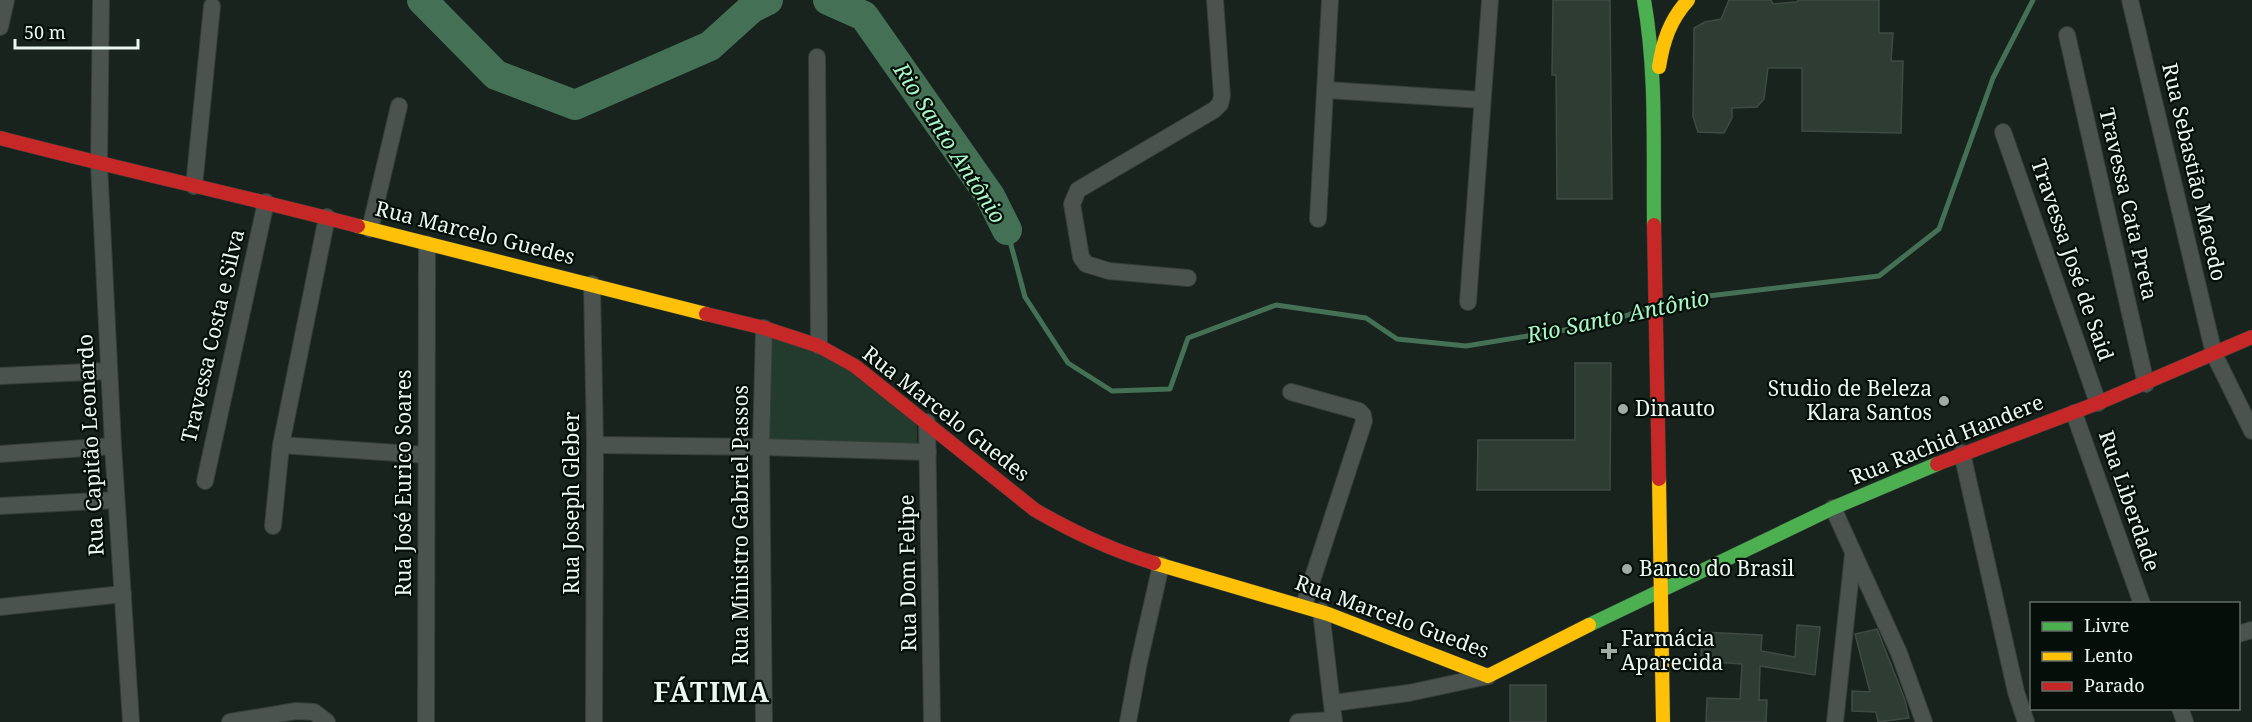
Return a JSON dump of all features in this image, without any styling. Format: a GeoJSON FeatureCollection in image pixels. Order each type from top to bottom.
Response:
{"type":"FeatureCollection","features":[{"type":"Feature","properties":{"kind":"street"},"geometry":{"type":"LineString","coordinates":[[0,27],[6,0]]}},
{"type":"Feature","properties":{"kind":"street","name":"Rua Capitão Leonardo"},"geometry":{"type":"LineString","coordinates":[[101,0],[99,164],[113,447],[131,722]]}},
{"type":"Feature","properties":{"kind":"street"},"geometry":{"type":"LineString","coordinates":[[1188,278],[1109,271],[1086,264],[1081,257],[1072,204],[1078,190],[1214,110],[1220,104],[1222,96],[1215,0]]}},
{"type":"Feature","properties":{"kind":"street"},"geometry":{"type":"LineString","coordinates":[[1318,219],[1327,90],[1330,0]]}},
{"type":"Feature","properties":{"kind":"street"},"geometry":{"type":"LineString","coordinates":[[1468,302],[1490,0]]}},
{"type":"Feature","properties":{"kind":"street"},"geometry":{"type":"LineString","coordinates":[[1644,0],[1648,22],[1653,100],[1655,352],[1662,590],[1663,722]]}},
{"type":"Feature","properties":{"kind":"street"},"geometry":{"type":"LineString","coordinates":[[1653,100],[1664,38],[1679,9],[1688,0]]}},
{"type":"Feature","properties":{"kind":"street","name":"Rua Sebastião Macedo"},"geometry":{"type":"LineString","coordinates":[[2130,0],[2214,354],[2252,431]]}},
{"type":"Feature","properties":{"kind":"street"},"geometry":{"type":"LineString","coordinates":[[194,186],[212,6]]}},
{"type":"Feature","properties":{"kind":"street","name":"Travessa Cata Preta"},"geometry":{"type":"LineString","coordinates":[[2067,35],[2146,384]]}},
{"type":"Feature","properties":{"kind":"street"},"geometry":{"type":"LineString","coordinates":[[816,57],[819,346]]}},
{"type":"Feature","properties":{"kind":"street"},"geometry":{"type":"LineString","coordinates":[[1327,90],[1482,100]]}},
{"type":"Feature","properties":{"kind":"street"},"geometry":{"type":"LineString","coordinates":[[370,229],[399,106]]}},
{"type":"Feature","properties":{"kind":"street","name":"Travessa José de Said"},"geometry":{"type":"LineString","coordinates":[[2003,132],[2098,404]]}},
{"type":"Feature","properties":{"kind":"street","name":"Rua Marcelo Guedes"},"geometry":{"type":"LineString","coordinates":[[0,138],[592,284],[764,328],[819,346],[855,366],[1035,510],[1059,526],[1093,542],[1161,565],[1304,605],[1488,676],[1662,590]]}},
{"type":"Feature","properties":{"kind":"street","name":"Travessa Costa e Silva"},"geometry":{"type":"LineString","coordinates":[[204,481],[266,202]]}},
{"type":"Feature","properties":{"kind":"street"},"geometry":{"type":"LineString","coordinates":[[273,526],[281,445],[327,217]]}},
{"type":"Feature","properties":{"kind":"street","name":"Rua José Eurico Soares"},"geometry":{"type":"LineString","coordinates":[[426,722],[427,244]]}},
{"type":"Feature","properties":{"kind":"street","name":"Rua Joseph Gleber"},"geometry":{"type":"LineString","coordinates":[[592,284],[595,446],[594,722]]}},
{"type":"Feature","properties":{"kind":"street","name":"Rua Ministro Gabriel Passos"},"geometry":{"type":"LineString","coordinates":[[764,328],[761,447],[764,722]]}},
{"type":"Feature","properties":{"kind":"street","name":"Rua Rachid Handere"},"geometry":{"type":"LineString","coordinates":[[1662,590],[1833,508],[1962,453],[2098,404],[2252,338]]}},
{"type":"Feature","properties":{"kind":"street"},"geometry":{"type":"LineString","coordinates":[[0,376],[109,371]]}},
{"type":"Feature","properties":{"kind":"street"},"geometry":{"type":"LineString","coordinates":[[1291,392],[1359,411],[1364,421],[1304,605]]}},
{"type":"Feature","properties":{"kind":"street","name":"Rua Liberdade"},"geometry":{"type":"LineString","coordinates":[[2074,412],[2142,602]]}},
{"type":"Feature","properties":{"kind":"street","name":"Rua Dom Felipe"},"geometry":{"type":"LineString","coordinates":[[927,423],[932,722]]}},
{"type":"Feature","properties":{"kind":"street"},"geometry":{"type":"LineString","coordinates":[[281,445],[426,455]]}},
{"type":"Feature","properties":{"kind":"street"},"geometry":{"type":"LineString","coordinates":[[595,446],[761,447],[928,452]]}},
{"type":"Feature","properties":{"kind":"street"},"geometry":{"type":"LineString","coordinates":[[0,454],[113,447]]}},
{"type":"Feature","properties":{"kind":"street"},"geometry":{"type":"LineString","coordinates":[[1962,453],[2016,692],[2026,722]]}},
{"type":"Feature","properties":{"kind":"street"},"geometry":{"type":"LineString","coordinates":[[0,506],[117,500]]}},
{"type":"Feature","properties":{"kind":"street"},"geometry":{"type":"LineString","coordinates":[[1833,508],[1899,653],[1924,722]]}},
{"type":"Feature","properties":{"kind":"street"},"geometry":{"type":"LineString","coordinates":[[1835,722],[1853,554]]}},
{"type":"Feature","properties":{"kind":"street"},"geometry":{"type":"LineString","coordinates":[[1128,722],[1161,565]]}},
{"type":"Feature","properties":{"kind":"street"},"geometry":{"type":"LineString","coordinates":[[0,607],[123,594]]}},
{"type":"Feature","properties":{"kind":"street"},"geometry":{"type":"LineString","coordinates":[[1321,611],[1334,715]]}},
{"type":"Feature","properties":{"kind":"street"},"geometry":{"type":"LineString","coordinates":[[1298,722],[1334,715],[1409,693],[1488,676]]}},
{"type":"Feature","properties":{"kind":"street"},"geometry":{"type":"LineString","coordinates":[[230,722],[296,711],[314,712],[327,722]]}},
{"type":"Feature","properties":{"kind":"green space"},"geometry":{"type":"Polygon","coordinates":[[[766,336],[821,350],[917,418],[917,445],[764,443],[766,336]]]}},
{"type":"Feature","properties":{"kind":"building"},"geometry":{"type":"Polygon","coordinates":[[[1553,0],[1610,0],[1612,199],[1557,199],[1556,75],[1552,75],[1553,0]]]}},
{"type":"Feature","properties":{"kind":"building"},"geometry":{"type":"Polygon","coordinates":[[[1729,0],[1771,0],[1773,4],[1799,0],[1879,0],[1879,33],[1893,33],[1891,61],[1903,61],[1901,133],[1802,131],[1802,68],[1768,68],[1764,99],[1757,107],[1732,108],[1732,118],[1724,133],[1698,132],[1693,117],[1694,28],[1705,22],[1721,19],[1729,0]]]}},
{"type":"Feature","properties":{"kind":"building"},"geometry":{"type":"Polygon","coordinates":[[[1575,363],[1611,363],[1610,490],[1477,490],[1478,440],[1575,440],[1575,363]]]}},
{"type":"Feature","properties":{"kind":"building"},"geometry":{"type":"Polygon","coordinates":[[[1797,625],[1820,627],[1815,675],[1760,666],[1759,700],[1767,700],[1766,722],[1706,722],[1707,698],[1740,699],[1742,664],[1701,661],[1702,632],[1762,635],[1761,651],[1795,657],[1797,625]]]}},
{"type":"Feature","properties":{"kind":"building"},"geometry":{"type":"Polygon","coordinates":[[[1877,629],[1905,700],[1909,718],[1878,722],[1876,712],[1852,711],[1852,691],[1870,692],[1855,634],[1877,629]]]}},
{"type":"Feature","properties":{"kind":"building"},"geometry":{"type":"Polygon","coordinates":[[[1510,685],[1546,685],[1546,722],[1510,722],[1510,685]]]}},
{"type":"Feature","properties":{"kind":"waterway","name":"Rio Santo Antônio"},"geometry":{"type":"LineString","coordinates":[[422,0],[496,75],[575,105],[710,46],[752,8],[768,0]]}},
{"type":"Feature","properties":{"kind":"waterway","name":"Rio Santo Antônio"},"geometry":{"type":"LineString","coordinates":[[828,0],[864,16],[990,196],[1007,230]]}},
{"type":"Feature","properties":{"kind":"waterway","name":"Rio Santo Antônio"},"geometry":{"type":"LineString","coordinates":[[1662,304],[1674,300],[1879,276],[1939,229],[1993,78],[2033,0]]}},
{"type":"Feature","properties":{"kind":"waterway","name":"Rio Santo Antônio"},"geometry":{"type":"LineString","coordinates":[[1007,230],[1025,297],[1068,363],[1112,391],[1170,389],[1188,338],[1276,305],[1366,318],[1397,339],[1466,346],[1602,324],[1648,308]]}},
{"type":"Feature","properties":{"kind":"traffic: fast"},"geometry":{"type":"LineString","coordinates":[[1644,0],[1653,83],[1654,225]]}},
{"type":"Feature","properties":{"kind":"traffic: fast"},"geometry":{"type":"LineString","coordinates":[[1589,625],[1833,508],[1937,464]]}},
{"type":"Feature","properties":{"kind":"traffic: slow"},"geometry":{"type":"LineString","coordinates":[[1659,67],[1668,31],[1676,15],[1688,0]]}},
{"type":"Feature","properties":{"kind":"traffic: slow"},"geometry":{"type":"LineString","coordinates":[[358,226],[706,314]]}},
{"type":"Feature","properties":{"kind":"traffic: slow"},"geometry":{"type":"LineString","coordinates":[[1659,479],[1663,722]]}},
{"type":"Feature","properties":{"kind":"traffic: slow"},"geometry":{"type":"LineString","coordinates":[[1154,563],[1328,614],[1488,676],[1589,625]]}},
{"type":"Feature","properties":{"kind":"traffic: jam"},"geometry":{"type":"LineString","coordinates":[[0,138],[358,226]]}},
{"type":"Feature","properties":{"kind":"traffic: jam"},"geometry":{"type":"LineString","coordinates":[[1654,225],[1659,479]]}},
{"type":"Feature","properties":{"kind":"traffic: jam"},"geometry":{"type":"LineString","coordinates":[[706,314],[764,328],[819,346],[855,366],[1035,510],[1093,540],[1154,563]]}},
{"type":"Feature","properties":{"kind":"traffic: jam"},"geometry":{"type":"LineString","coordinates":[[1937,464],[2098,403],[2252,337]]}},
{"type":"Feature","properties":{"kind":"place","name":"Studio de Beleza Klara Santos"},"geometry":{"type":"Point","coordinates":[1944,401]}},
{"type":"Feature","properties":{"kind":"place","name":"Dinauto"},"geometry":{"type":"Point","coordinates":[1623,409]}},
{"type":"Feature","properties":{"kind":"place","name":"Banco do Brasil"},"geometry":{"type":"Point","coordinates":[1627,569]}},
{"type":"Feature","properties":{"kind":"place","name":"Farmácia Aparecida"},"geometry":{"type":"Point","coordinates":[1609,651]}},
{"type":"Feature","properties":{"kind":"district","name":"FÁTIMA"},"geometry":{"type":"Point","coordinates":[712,693]}}]}
